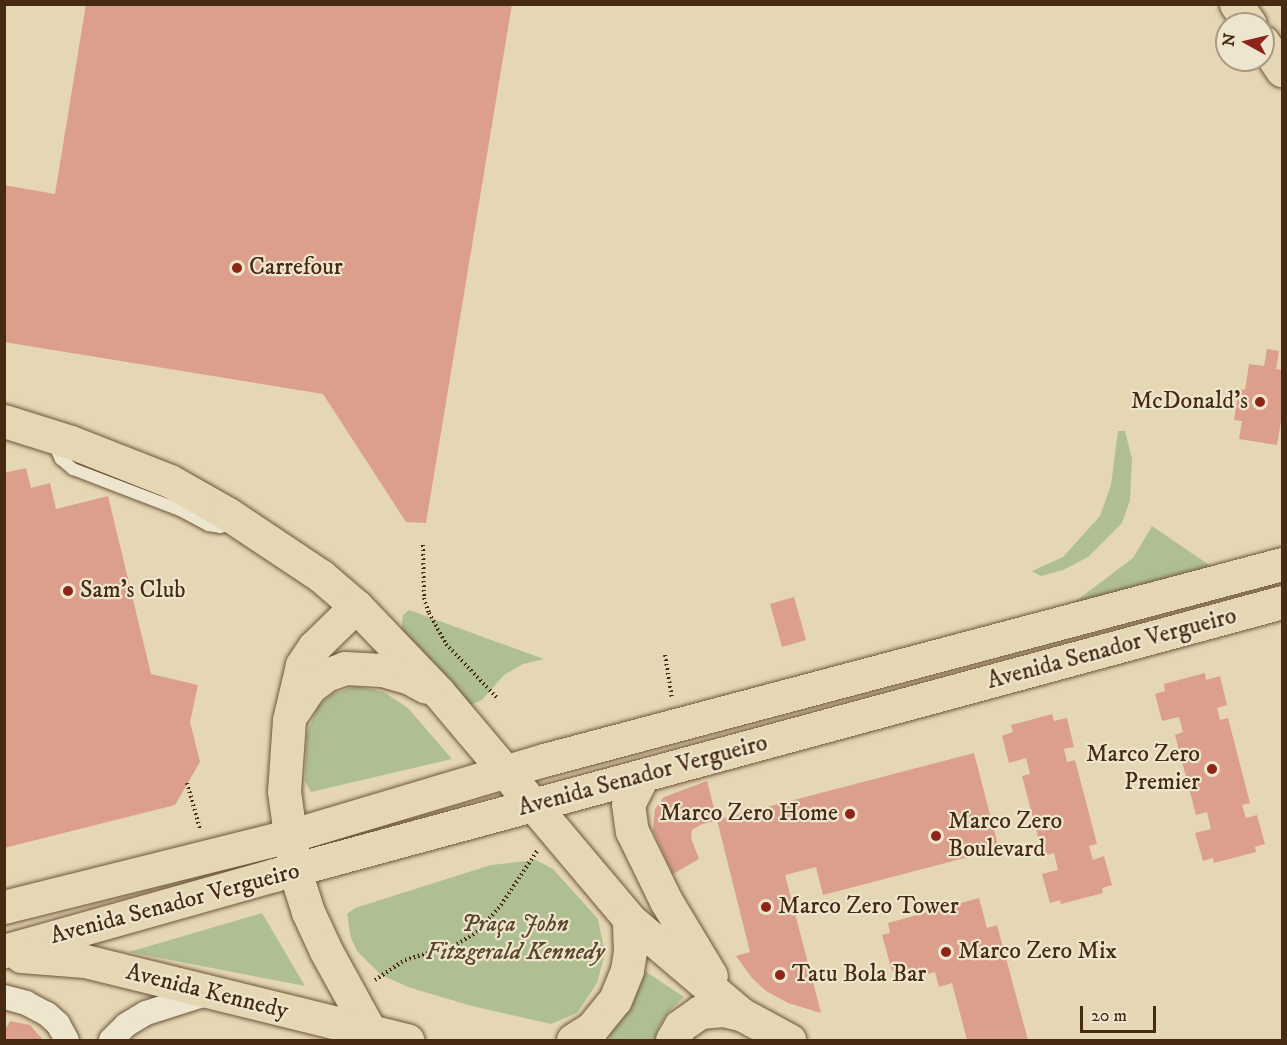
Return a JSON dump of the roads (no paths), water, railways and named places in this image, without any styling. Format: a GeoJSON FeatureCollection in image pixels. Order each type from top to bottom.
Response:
{"type":"FeatureCollection","features":[{"type":"Feature","properties":{"kind":"main road"},"geometry":{"type":"LineString","coordinates":[[4,421],[50,435],[170,481],[285,550],[356,606],[439,693],[629,919],[736,1009],[789,1041]]}},
{"type":"Feature","properties":{"kind":"main road","name":"Avenida Senador Vergueiro"},"geometry":{"type":"LineString","coordinates":[[4,907],[289,836],[504,771],[1282,564]]}},
{"type":"Feature","properties":{"kind":"main road","name":"Avenida Senador Vergueiro"},"geometry":{"type":"LineString","coordinates":[[4,951],[295,871],[542,818],[642,777],[1282,602]]}},
{"type":"Feature","properties":{"kind":"main road"},"geometry":{"type":"LineString","coordinates":[[356,606],[314,647],[302,665],[289,720],[284,791],[295,871],[316,930],[371,1033]]}},
{"type":"Feature","properties":{"kind":"main road"},"geometry":{"type":"LineString","coordinates":[[289,720],[310,687],[326,675],[345,668],[370,668],[397,673],[439,693]]}},
{"type":"Feature","properties":{"kind":"main road"},"geometry":{"type":"LineString","coordinates":[[642,777],[628,804],[632,831],[678,923],[736,1009]]}},
{"type":"Feature","properties":{"kind":"main road"},"geometry":{"type":"LineString","coordinates":[[573,1041],[592,1028],[615,1000],[627,970],[630,952],[629,919]]}},
{"type":"Feature","properties":{"kind":"main road","name":"Avenida Kennedy"},"geometry":{"type":"LineString","coordinates":[[4,957],[38,956],[85,961],[407,1041]]}},
{"type":"Feature","properties":{"kind":"main road"},"geometry":{"type":"LineString","coordinates":[[672,1041],[686,1020],[700,1012],[736,1009]]}},
{"type":"Feature","properties":{"kind":"street"},"geometry":{"type":"LineString","coordinates":[[111,1041],[126,1025],[146,1013],[209,993]]}},
{"type":"Feature","properties":{"kind":"street"},"geometry":{"type":"LineString","coordinates":[[4,997],[26,1003],[54,1019],[67,1041]]}},
{"type":"Feature","properties":{"kind":"place","name":"Carrefour"},"geometry":{"type":"Point","coordinates":[237,268]}},
{"type":"Feature","properties":{"kind":"place","name":"McDonald's"},"geometry":{"type":"Point","coordinates":[1260,402]}},
{"type":"Feature","properties":{"kind":"place","name":"Sam's Club"},"geometry":{"type":"Point","coordinates":[68,591]}},
{"type":"Feature","properties":{"kind":"place","name":"Marco Zero Premier"},"geometry":{"type":"Point","coordinates":[1212,769]}},
{"type":"Feature","properties":{"kind":"place","name":"Marco Zero Home"},"geometry":{"type":"Point","coordinates":[850,814]}},
{"type":"Feature","properties":{"kind":"place","name":"Marco Zero Boulevard"},"geometry":{"type":"Point","coordinates":[936,836]}},
{"type":"Feature","properties":{"kind":"place","name":"Marco Zero Tower"},"geometry":{"type":"Point","coordinates":[766,907]}},
{"type":"Feature","properties":{"kind":"place","name":"Marco Zero Mix"},"geometry":{"type":"Point","coordinates":[946,952]}},
{"type":"Feature","properties":{"kind":"place","name":"Tatu Bola Bar"},"geometry":{"type":"Point","coordinates":[780,975]}},
{"type":"Feature","properties":{"kind":"park label","name":"Praça John Fitzgerald Kennedy"},"geometry":{"type":"Point","coordinates":[515,939]}}]}
